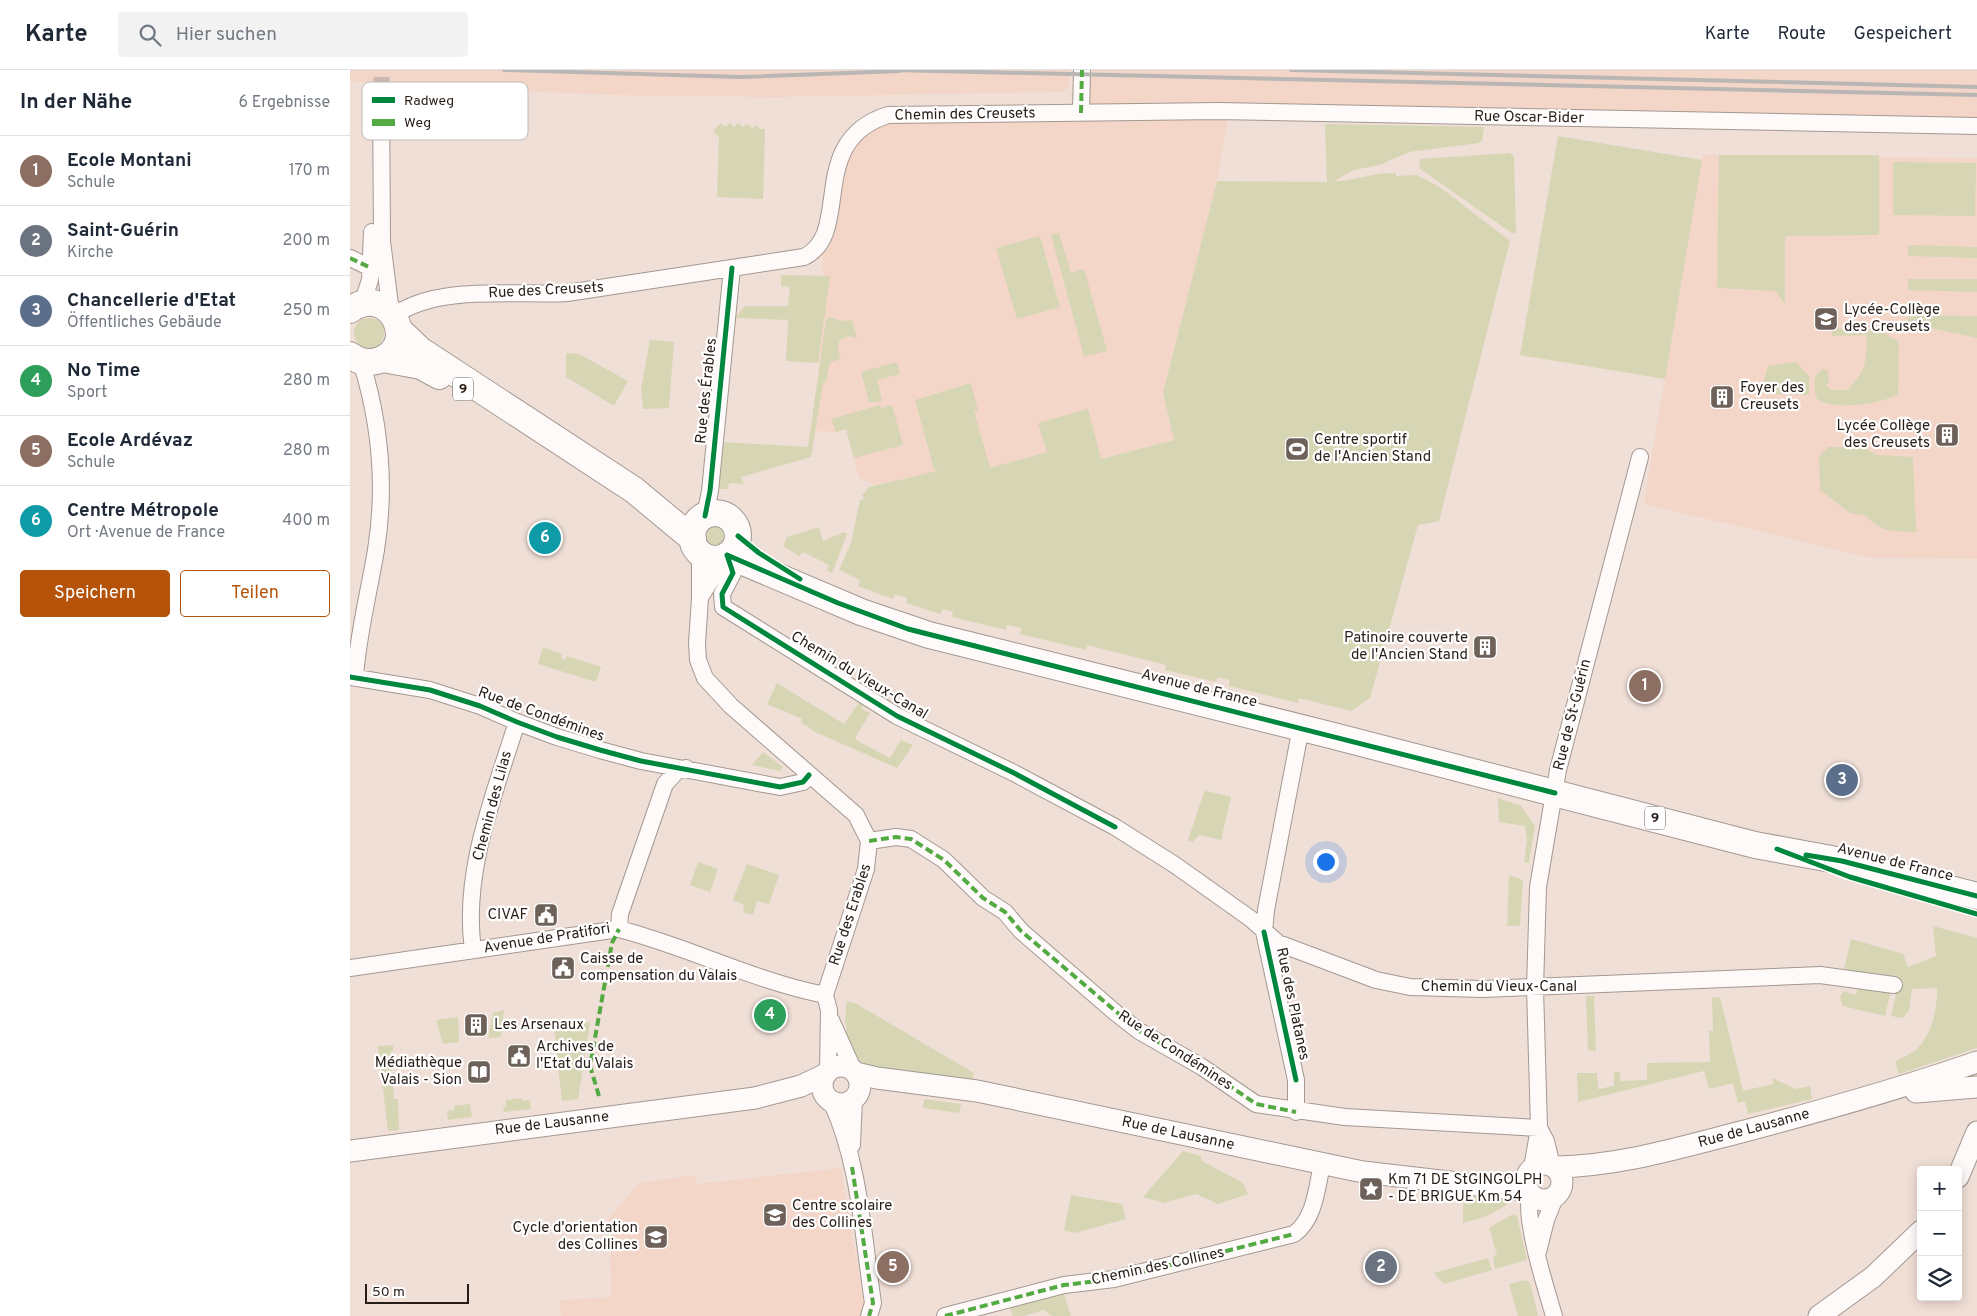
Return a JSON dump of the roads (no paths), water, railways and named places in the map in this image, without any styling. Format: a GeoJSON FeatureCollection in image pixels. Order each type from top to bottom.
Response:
{"type":"FeatureCollection","features":[{"type":"Feature","properties":{"kind":"main road"},"geometry":{"type":"LineString","coordinates":[[355,306],[376,304],[394,320],[394,349],[360,359]]}},
{"type":"Feature","properties":{"kind":"main road","name":"9"},"geometry":{"type":"LineString","coordinates":[[394,320],[420,350],[538,429],[700,531]]}},
{"type":"Feature","properties":{"kind":"main road","name":"9"},"geometry":{"type":"LineString","coordinates":[[360,359],[421,366],[538,429]]}},
{"type":"Feature","properties":{"kind":"main road","name":"Avenue de France"},"geometry":{"type":"LineString","coordinates":[[700,531],[719,513],[728,517],[736,527],[732,546],[759,553],[838,603],[908,629],[1777,849],[1842,861],[1977,896]]}},
{"type":"Feature","properties":{"kind":"main road"},"geometry":{"type":"LineString","coordinates":[[700,531],[712,558],[732,546]]}},
{"type":"Feature","properties":{"kind":"main road","name":"Avenue de France"},"geometry":{"type":"LineString","coordinates":[[1777,849],[1850,877],[1977,914]]}},
{"type":"Feature","properties":{"kind":"street"},"geometry":{"type":"LineString","coordinates":[[1081,113],[1082,70]]}},
{"type":"Feature","properties":{"kind":"street","name":"Rue Oscar-Bider"},"geometry":{"type":"LineString","coordinates":[[1081,113],[1228,112],[1977,126]]}},
{"type":"Feature","properties":{"kind":"street","name":"Chemin des Creusets"},"geometry":{"type":"LineString","coordinates":[[732,268],[804,257],[817,248],[827,226],[834,174],[844,150],[854,136],[880,118],[904,114],[1081,113]]}},
{"type":"Feature","properties":{"kind":"street"},"geometry":{"type":"LineString","coordinates":[[355,306],[370,280],[372,152],[374,140]]}},
{"type":"Feature","properties":{"kind":"street"},"geometry":{"type":"LineString","coordinates":[[381,140],[382,241],[394,320]]}},
{"type":"Feature","properties":{"kind":"street"},"geometry":{"type":"LineString","coordinates":[[350,258],[371,268]]}},
{"type":"Feature","properties":{"kind":"street","name":"Rue des Creusets"},"geometry":{"type":"LineString","coordinates":[[394,320],[405,308],[441,297],[524,292],[539,294],[567,293],[704,274],[732,268]]}},
{"type":"Feature","properties":{"kind":"street","name":"Rue des Érables"},"geometry":{"type":"LineString","coordinates":[[732,268],[710,491],[700,531],[700,598],[697,643],[700,666],[705,678],[731,706],[809,775]]}},
{"type":"Feature","properties":{"kind":"street"},"geometry":{"type":"LineString","coordinates":[[352,677],[376,547],[381,480],[375,419],[360,359]]}},
{"type":"Feature","properties":{"kind":"street","name":"Rue de St-Guérin"},"geometry":{"type":"LineString","coordinates":[[1554,1316],[1532,1234],[1533,1182],[1546,1141],[1539,1128],[1535,988],[1538,887],[1572,714],[1640,456]]}},
{"type":"Feature","properties":{"kind":"street","name":"Rue des Érables"},"geometry":{"type":"LineString","coordinates":[[700,598],[711,577],[732,546]]}},
{"type":"Feature","properties":{"kind":"street","name":"Chemin du Vieux-Canal"},"geometry":{"type":"LineString","coordinates":[[732,546],[733,573],[722,594],[723,607],[896,716],[1014,773],[1115,827],[1176,865],[1216,896],[1251,919],[1278,943],[1318,960],[1392,984],[1410,987],[1464,989],[1535,988],[1820,975],[1894,985]]}},
{"type":"Feature","properties":{"kind":"street","name":"Rue de Condémines"},"geometry":{"type":"LineString","coordinates":[[352,677],[430,690],[480,706],[516,722],[600,750],[642,761],[780,787],[803,782],[809,775]]}},
{"type":"Feature","properties":{"kind":"street","name":"Chemin des Lilas"},"geometry":{"type":"LineString","coordinates":[[473,950],[472,902],[479,850],[516,722]]}},
{"type":"Feature","properties":{"kind":"street","name":"Rue des Platanes"},"geometry":{"type":"LineString","coordinates":[[1296,1112],[1296,1080],[1264,932],[1266,910],[1301,727]]}},
{"type":"Feature","properties":{"kind":"street"},"geometry":{"type":"LineString","coordinates":[[620,928],[620,914],[665,784],[677,771],[686,768]]}},
{"type":"Feature","properties":{"kind":"street"},"geometry":{"type":"LineString","coordinates":[[809,775],[856,815],[869,841]]}},
{"type":"Feature","properties":{"kind":"street","name":"Rue de Condémines"},"geometry":{"type":"LineString","coordinates":[[869,841],[896,836],[911,839],[944,860],[983,898],[1005,912],[1021,931],[1139,1031],[1202,1067],[1256,1104],[1296,1112],[1345,1117],[1539,1128]]}},
{"type":"Feature","properties":{"kind":"street","name":"Rue des Erables"},"geometry":{"type":"LineString","coordinates":[[825,995],[866,869],[869,841]]}},
{"type":"Feature","properties":{"kind":"street","name":"Avenue de Pratifori"},"geometry":{"type":"LineString","coordinates":[[350,968],[620,928],[658,939],[795,988],[825,995]]}},
{"type":"Feature","properties":{"kind":"street"},"geometry":{"type":"LineString","coordinates":[[825,995],[829,1015],[860,1083],[856,1097],[852,1167]]}},
{"type":"Feature","properties":{"kind":"street"},"geometry":{"type":"LineString","coordinates":[[829,1015],[827,1073],[822,1085],[842,1128],[852,1167],[873,1303],[869,1316]]}},
{"type":"Feature","properties":{"kind":"street","name":"Rue de Lausanne"},"geometry":{"type":"LineString","coordinates":[[1533,1182],[1543,1200],[1636,1160],[1871,1098],[1977,1062]]}},
{"type":"Feature","properties":{"kind":"street"},"geometry":{"type":"LineString","coordinates":[[827,1073],[832,1068],[843,1066],[855,1072]]}},
{"type":"Feature","properties":{"kind":"street","name":"Rue de Lausanne"},"geometry":{"type":"LineString","coordinates":[[855,1072],[925,1085],[986,1093],[1322,1164],[1432,1181],[1533,1182],[1579,1167],[1636,1160]]}},
{"type":"Feature","properties":{"kind":"street","name":"Rue de Lausanne"},"geometry":{"type":"LineString","coordinates":[[755,1098],[801,1086],[827,1073]]}},
{"type":"Feature","properties":{"kind":"street","name":"Rue de Lausanne"},"geometry":{"type":"LineString","coordinates":[[856,1097],[881,1088],[925,1085]]}},
{"type":"Feature","properties":{"kind":"street","name":"Rue de Lausanne"},"geometry":{"type":"LineString","coordinates":[[1871,1098],[1977,1087]]}},
{"type":"Feature","properties":{"kind":"street","name":"Rue de Lausanne"},"geometry":{"type":"LineString","coordinates":[[350,1151],[755,1098],[801,1097],[830,1100]]}},
{"type":"Feature","properties":{"kind":"street"},"geometry":{"type":"LineString","coordinates":[[830,1100],[843,1104],[856,1097]]}},
{"type":"Feature","properties":{"kind":"street"},"geometry":{"type":"LineString","coordinates":[[1962,1168],[1977,1132]]}},
{"type":"Feature","properties":{"kind":"street"},"geometry":{"type":"LineString","coordinates":[[1962,1176],[1977,1152]]}},
{"type":"Feature","properties":{"kind":"street","name":"Chemin des Collines"},"geometry":{"type":"LineString","coordinates":[[945,1316],[1064,1285],[1114,1279],[1294,1234],[1303,1226],[1309,1216],[1322,1164]]}},
{"type":"Feature","properties":{"kind":"street"},"geometry":{"type":"LineString","coordinates":[[1533,1182],[1561,1177],[1558,1192]]}},
{"type":"Feature","properties":{"kind":"street","name":"Rue de St-Guérin"},"geometry":{"type":"LineString","coordinates":[[1538,1252],[1546,1220],[1558,1192]]}},
{"type":"Feature","properties":{"kind":"street"},"geometry":{"type":"LineString","coordinates":[[1819,1316],[1873,1277],[1917,1235]]}},
{"type":"Feature","properties":{"kind":"tunnel"},"geometry":{"type":"LineString","coordinates":[[381,82],[382,70]]}},
{"type":"Feature","properties":{"kind":"railway"},"geometry":{"type":"LineString","coordinates":[[504,70],[741,77],[900,71]]}},
{"type":"Feature","properties":{"kind":"railway"},"geometry":{"type":"LineString","coordinates":[[893,70],[1977,95]]}},
{"type":"Feature","properties":{"kind":"railway"},"geometry":{"type":"LineString","coordinates":[[1291,70],[1977,87]]}},
{"type":"Feature","properties":{"kind":"place","name":"Lycée-Collège des Creusets"},"geometry":{"type":"Point","coordinates":[1826,319]}},
{"type":"Feature","properties":{"kind":"place","name":"Foyer des Creusets"},"geometry":{"type":"Point","coordinates":[1722,397]}},
{"type":"Feature","properties":{"kind":"place","name":"Lycée Collège des Creusets"},"geometry":{"type":"Point","coordinates":[1947,435]}},
{"type":"Feature","properties":{"kind":"place","name":"Centre sportif de l'Ancien Stand"},"geometry":{"type":"Point","coordinates":[1297,449]}},
{"type":"Feature","properties":{"kind":"place","name":"Centre Métropole"},"geometry":{"type":"Point","coordinates":[545,538]}},
{"type":"Feature","properties":{"kind":"place","name":"Patinoire couverte de l'Ancien Stand"},"geometry":{"type":"Point","coordinates":[1485,647]}},
{"type":"Feature","properties":{"kind":"place","name":"Ecole Montani"},"geometry":{"type":"Point","coordinates":[1645,686]}},
{"type":"Feature","properties":{"kind":"place","name":"Chancellerie d'Etat"},"geometry":{"type":"Point","coordinates":[1842,780]}},
{"type":"Feature","properties":{"kind":"place","name":"CIVAF"},"geometry":{"type":"Point","coordinates":[546,915]}},
{"type":"Feature","properties":{"kind":"place","name":"Caisse de compensation du Valais"},"geometry":{"type":"Point","coordinates":[563,968]}},
{"type":"Feature","properties":{"kind":"place","name":"No Time"},"geometry":{"type":"Point","coordinates":[770,1015]}},
{"type":"Feature","properties":{"kind":"place","name":"Les Arsenaux"},"geometry":{"type":"Point","coordinates":[476,1025]}},
{"type":"Feature","properties":{"kind":"place","name":"Archives de l'Etat du Valais"},"geometry":{"type":"Point","coordinates":[519,1056]}},
{"type":"Feature","properties":{"kind":"place","name":"Médiathèque Valais - Sion"},"geometry":{"type":"Point","coordinates":[479,1072]}},
{"type":"Feature","properties":{"kind":"place","name":"Km 71 DE StGINGOLPH - DE BRIGUE Km 54"},"geometry":{"type":"Point","coordinates":[1371,1189]}},
{"type":"Feature","properties":{"kind":"place","name":"Centre scolaire des Collines"},"geometry":{"type":"Point","coordinates":[775,1215]}},
{"type":"Feature","properties":{"kind":"place","name":"Cycle d'orientation des Collines"},"geometry":{"type":"Point","coordinates":[656,1237]}},
{"type":"Feature","properties":{"kind":"place","name":"Ecole Ardévaz"},"geometry":{"type":"Point","coordinates":[893,1267]}},
{"type":"Feature","properties":{"kind":"place","name":"Saint-Guérin"},"geometry":{"type":"Point","coordinates":[1381,1267]}}]}
